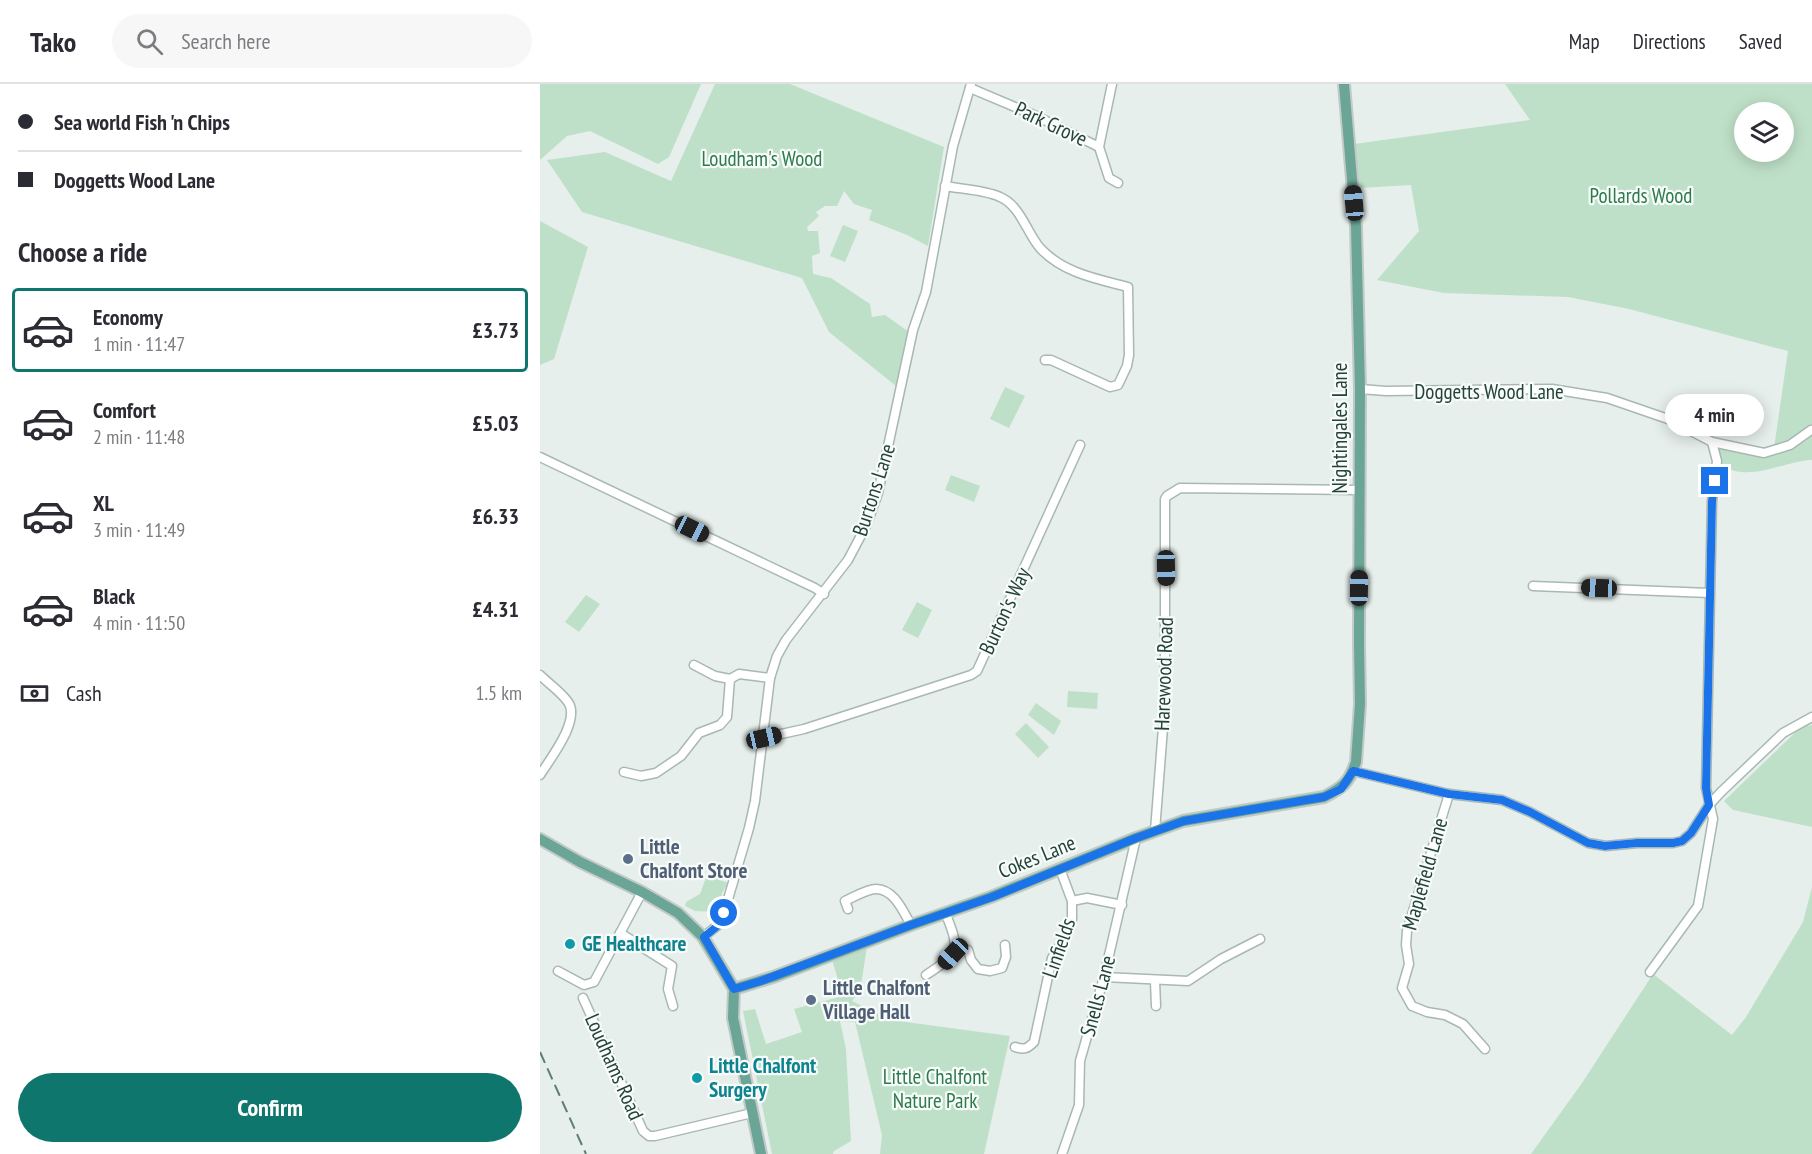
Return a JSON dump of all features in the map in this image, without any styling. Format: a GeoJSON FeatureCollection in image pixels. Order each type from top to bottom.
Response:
{"type":"FeatureCollection","features":[{"type":"Feature","properties":{"kind":"main road","name":"Nightingales Lane"},"geometry":{"type":"LineString","coordinates":[[1344,84],[1356,227],[1360,389],[1360,704],[1356,762],[1353,771]]}},
{"type":"Feature","properties":{"kind":"main road","name":"Cokes Lane"},"geometry":{"type":"LineString","coordinates":[[734,989],[992,897],[1136,838],[1184,821],[1324,797],[1341,789],[1353,771]]}},
{"type":"Feature","properties":{"kind":"main road"},"geometry":{"type":"LineString","coordinates":[[540,839],[678,913],[704,937],[734,989],[733,1018],[761,1154]]}},
{"type":"Feature","properties":{"kind":"street","name":"Park Grove"},"geometry":{"type":"LineString","coordinates":[[1112,84],[1099,147],[1109,178],[1118,183]]}},
{"type":"Feature","properties":{"kind":"street","name":"Park Grove"},"geometry":{"type":"LineString","coordinates":[[970,86],[1099,147]]}},
{"type":"Feature","properties":{"kind":"street","name":"Burtons Lane"},"geometry":{"type":"LineString","coordinates":[[704,937],[721,923],[755,801],[770,678],[777,656],[786,640],[824,594],[848,560],[867,524],[878,493],[916,319],[926,292],[953,146],[970,86]]}},
{"type":"Feature","properties":{"kind":"street"},"geometry":{"type":"LineString","coordinates":[[945,186],[1001,197],[1012,205],[1040,248],[1062,266],[1082,275],[1131,284],[1129,355],[1127,366],[1118,385],[1110,387],[1051,360],[1045,360]]}},
{"type":"Feature","properties":{"kind":"street","name":"Doggetts Wood Lane"},"geometry":{"type":"LineString","coordinates":[[1360,389],[1395,391],[1552,389],[1607,398],[1668,419],[1712,442],[1764,453],[1790,445],[1811,430]]}},
{"type":"Feature","properties":{"kind":"street"},"geometry":{"type":"LineString","coordinates":[[1650,972],[1698,906],[1713,819],[1706,788],[1712,501],[1717,460],[1712,442]]}},
{"type":"Feature","properties":{"kind":"street","name":"Burton's Way"},"geometry":{"type":"LineString","coordinates":[[764,738],[804,729],[971,675],[977,671],[1080,445]]}},
{"type":"Feature","properties":{"kind":"street"},"geometry":{"type":"LineString","coordinates":[[540,457],[824,594]]}},
{"type":"Feature","properties":{"kind":"street","name":"Harewood Road"},"geometry":{"type":"LineString","coordinates":[[1155,831],[1165,702],[1165,499],[1180,488],[1360,490]]}},
{"type":"Feature","properties":{"kind":"street"},"geometry":{"type":"LineString","coordinates":[[1533,586],[1709,593]]}},
{"type":"Feature","properties":{"kind":"street"},"geometry":{"type":"LineString","coordinates":[[694,665],[715,676],[730,679],[739,674],[770,678]]}},
{"type":"Feature","properties":{"kind":"street"},"geometry":{"type":"LineString","coordinates":[[540,675],[570,704],[571,716],[568,730],[540,775]]}},
{"type":"Feature","properties":{"kind":"street"},"geometry":{"type":"LineString","coordinates":[[624,772],[640,776],[656,773],[681,756],[699,733],[720,725],[727,717],[730,679]]}},
{"type":"Feature","properties":{"kind":"street"},"geometry":{"type":"LineString","coordinates":[[1353,771],[1449,794],[1502,800],[1588,843],[1605,846],[1673,843],[1682,841],[1691,833],[1709,805],[1783,733],[1812,717]]}},
{"type":"Feature","properties":{"kind":"street","name":"Maplefield Lane"},"geometry":{"type":"LineString","coordinates":[[1449,794],[1407,931],[1406,945],[1409,964],[1402,988],[1412,1006],[1427,1012],[1445,1015],[1463,1024],[1485,1049]]}},
{"type":"Feature","properties":{"kind":"street","name":"Snells Lane"},"geometry":{"type":"LineString","coordinates":[[1062,1154],[1079,1105],[1080,1061],[1104,977],[1136,838]]}},
{"type":"Feature","properties":{"kind":"street","name":"Linfields"},"geometry":{"type":"LineString","coordinates":[[1015,1047],[1024,1050],[1034,1042],[1052,958],[1066,935],[1072,919],[1072,901],[1060,869]]}},
{"type":"Feature","properties":{"kind":"street"},"geometry":{"type":"LineString","coordinates":[[844,901],[875,889],[888,892],[911,925]]}},
{"type":"Feature","properties":{"kind":"street"},"geometry":{"type":"LineString","coordinates":[[558,971],[584,985],[594,982],[604,970],[620,933],[642,892]]}},
{"type":"Feature","properties":{"kind":"street"},"geometry":{"type":"LineString","coordinates":[[1072,901],[1088,898],[1122,905]]}},
{"type":"Feature","properties":{"kind":"street"},"geometry":{"type":"LineString","coordinates":[[926,975],[944,964],[956,947],[945,912]]}},
{"type":"Feature","properties":{"kind":"street"},"geometry":{"type":"LineString","coordinates":[[620,933],[672,966],[668,989],[673,1006]]}},
{"type":"Feature","properties":{"kind":"street"},"geometry":{"type":"LineString","coordinates":[[1104,977],[1188,981],[1221,959],[1260,939]]}},
{"type":"Feature","properties":{"kind":"street"},"geometry":{"type":"LineString","coordinates":[[956,947],[968,950],[971,960],[978,969],[990,971],[1002,968],[1006,957],[1005,945]]}},
{"type":"Feature","properties":{"kind":"street"},"geometry":{"type":"LineString","coordinates":[[1155,981],[1156,1006]]}},
{"type":"Feature","properties":{"kind":"street","name":"Loudhams Road"},"geometry":{"type":"LineString","coordinates":[[583,998],[643,1131],[649,1136],[752,1113]]}},
{"type":"Feature","properties":{"kind":"green space"},"geometry":{"type":"Polygon","coordinates":[[[540,84],[701,84],[669,157],[658,164],[590,131],[567,136],[540,160],[540,84]]]}},
{"type":"Feature","properties":{"kind":"green space","name":"Loudham's Wood"},"geometry":{"type":"Polygon","coordinates":[[[715,84],[790,84],[944,147],[928,246],[869,220],[872,210],[854,204],[844,191],[837,206],[825,206],[816,212],[819,216],[807,227],[808,231],[818,231],[820,253],[812,256],[813,274],[831,278],[870,304],[872,317],[885,315],[909,332],[896,386],[829,332],[802,278],[582,212],[547,160],[605,152],[671,181],[715,84]]]}},
{"type":"Feature","properties":{"kind":"green space","name":"Pollards Wood"},"geometry":{"type":"Polygon","coordinates":[[[1505,84],[1812,84],[1812,460],[1752,472],[1730,469],[1719,463],[1719,449],[1724,440],[1753,449],[1774,448],[1788,351],[1629,309],[1568,297],[1444,293],[1377,280],[1419,231],[1411,185],[1360,188],[1354,144],[1530,120],[1505,84]]]}},
{"type":"Feature","properties":{"kind":"green space"},"geometry":{"type":"Polygon","coordinates":[[[540,221],[588,247],[554,359],[540,365],[540,221]]]}},
{"type":"Feature","properties":{"kind":"green space"},"geometry":{"type":"Polygon","coordinates":[[[843,225],[858,231],[845,262],[830,256],[843,225]]]}},
{"type":"Feature","properties":{"kind":"green space"},"geometry":{"type":"Polygon","coordinates":[[[1005,387],[1025,396],[1009,428],[990,419],[1005,387]]]}},
{"type":"Feature","properties":{"kind":"green space"},"geometry":{"type":"Polygon","coordinates":[[[951,475],[980,486],[974,502],[945,490],[951,475]]]}},
{"type":"Feature","properties":{"kind":"green space"},"geometry":{"type":"Polygon","coordinates":[[[586,595],[600,604],[579,632],[565,622],[586,595]]]}},
{"type":"Feature","properties":{"kind":"green space"},"geometry":{"type":"Polygon","coordinates":[[[917,602],[932,610],[918,638],[902,630],[917,602]]]}},
{"type":"Feature","properties":{"kind":"green space"},"geometry":{"type":"Polygon","coordinates":[[[1068,691],[1098,693],[1097,709],[1067,707],[1068,691]]]}},
{"type":"Feature","properties":{"kind":"green space"},"geometry":{"type":"Polygon","coordinates":[[[1036,703],[1061,721],[1054,735],[1028,715],[1036,703]]]}},
{"type":"Feature","properties":{"kind":"green space"},"geometry":{"type":"Polygon","coordinates":[[[1026,723],[1049,747],[1038,758],[1015,734],[1026,723]]]}},
{"type":"Feature","properties":{"kind":"green space"},"geometry":{"type":"Polygon","coordinates":[[[1812,725],[1812,827],[1733,810],[1724,801],[1801,727],[1812,725]]]}},
{"type":"Feature","properties":{"kind":"green space"},"geometry":{"type":"Polygon","coordinates":[[[707,875],[728,883],[722,893],[718,912],[695,911],[685,906],[686,902],[700,894],[707,875]]]}},
{"type":"Feature","properties":{"kind":"green space"},"geometry":{"type":"Polygon","coordinates":[[[1812,887],[1812,1154],[1531,1154],[1582,1083],[1653,974],[1732,1035],[1746,1017],[1803,922],[1812,887]]]}},
{"type":"Feature","properties":{"kind":"green space","name":"Little Chalfont Nature Park"},"geometry":{"type":"Polygon","coordinates":[[[867,947],[860,991],[852,1001],[891,1020],[1010,1036],[984,1154],[880,1154],[882,1135],[855,1022],[840,1021],[846,1049],[851,1141],[834,1151],[833,1154],[772,1154],[743,1011],[755,1009],[766,1044],[802,1032],[794,1009],[843,996],[832,960],[867,947]]]}},
{"type":"Feature","properties":{"kind":"railway"},"geometry":{"type":"LineString","coordinates":[[540,1052],[586,1154]]}},
{"type":"Feature","properties":{"kind":"place","name":"Little Chalfont Store"},"geometry":{"type":"Point","coordinates":[628,859]}},
{"type":"Feature","properties":{"kind":"place","name":"GE Healthcare"},"geometry":{"type":"Point","coordinates":[570,944]}},
{"type":"Feature","properties":{"kind":"place","name":"Little Chalfont Village Hall"},"geometry":{"type":"Point","coordinates":[811,1000]}},
{"type":"Feature","properties":{"kind":"place","name":"Little Chalfont Surgery"},"geometry":{"type":"Point","coordinates":[697,1078]}},
{"type":"Feature","properties":{"kind":"route"},"geometry":{"type":"LineString","coordinates":[[724,913],[721,923],[704,937],[725,978],[734,989],[749,986],[945,912],[992,897],[1136,838],[1184,821],[1324,797],[1341,789],[1353,771],[1449,794],[1502,800],[1588,843],[1605,846],[1682,841],[1691,833],[1709,805],[1706,788],[1709,593],[1712,501],[1715,481]]}}]}
